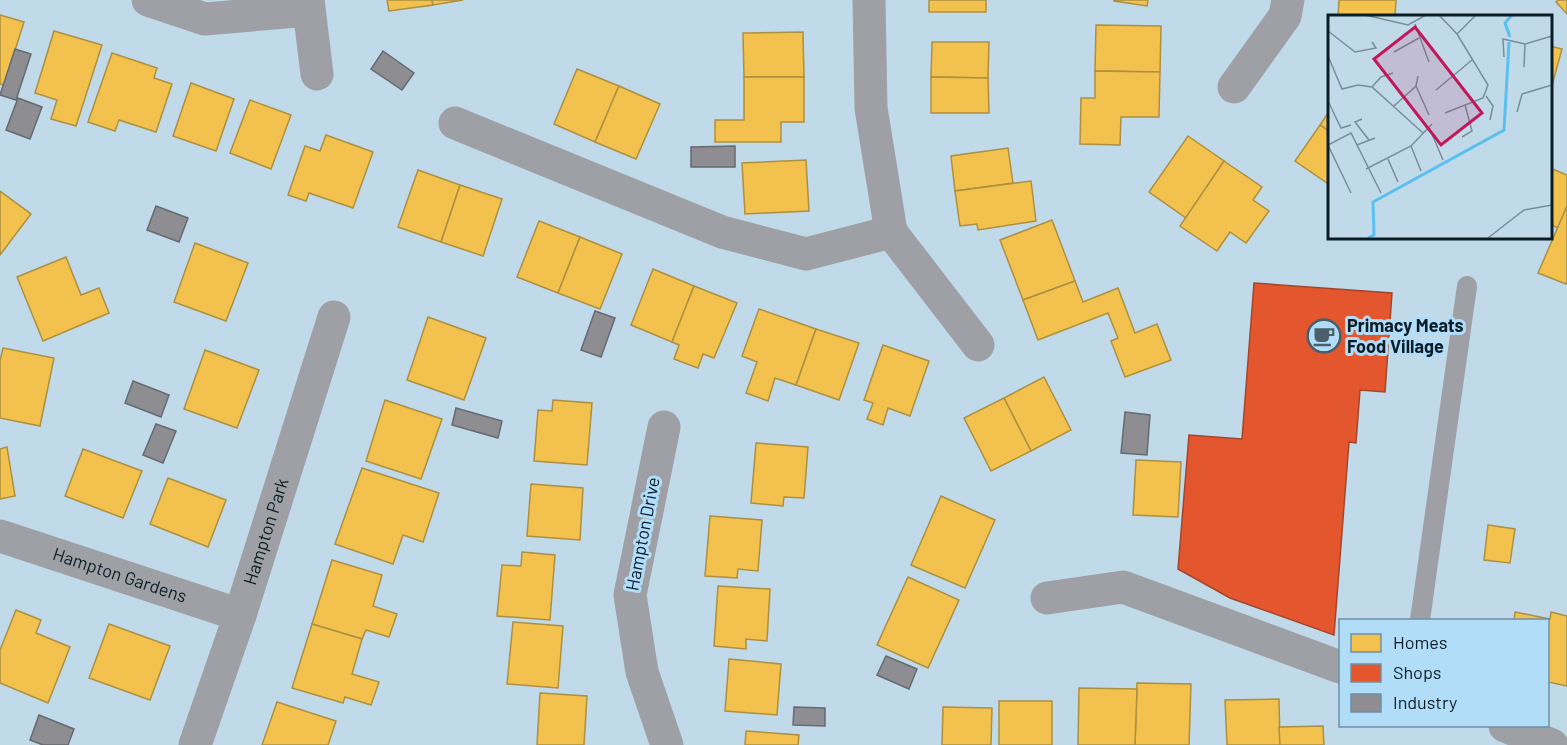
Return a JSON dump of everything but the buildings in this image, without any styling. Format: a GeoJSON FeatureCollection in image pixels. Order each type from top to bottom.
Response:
{"type":"FeatureCollection","features":[{"type":"Feature","properties":{"kind":"street"},"geometry":{"type":"LineString","coordinates":[[148,0],[205,19],[309,5],[317,75]]}},
{"type":"Feature","properties":{"kind":"street"},"geometry":{"type":"LineString","coordinates":[[869,0],[871,108],[891,232],[978,345]]}},
{"type":"Feature","properties":{"kind":"street"},"geometry":{"type":"LineString","coordinates":[[1234,87],[1285,16],[1288,0]]}},
{"type":"Feature","properties":{"kind":"street"},"geometry":{"type":"LineString","coordinates":[[455,123],[722,232],[806,254],[891,232]]}},
{"type":"Feature","properties":{"kind":"street","name":"Hampton Park"},"geometry":{"type":"LineString","coordinates":[[195,745],[240,615],[334,317]]}},
{"type":"Feature","properties":{"kind":"street","name":"Hampton Drive"},"geometry":{"type":"LineString","coordinates":[[664,428],[630,595],[642,672],[667,745]]}},
{"type":"Feature","properties":{"kind":"street","name":"Hampton Gardens"},"geometry":{"type":"LineString","coordinates":[[0,536],[240,615]]}},
{"type":"Feature","properties":{"kind":"street"},"geometry":{"type":"LineString","coordinates":[[1047,598],[1123,587],[1339,666]]}},
{"type":"Feature","properties":{"kind":"street"},"geometry":{"type":"LineString","coordinates":[[1507,727],[1552,745]]}},
{"type":"Feature","properties":{"kind":"lane"},"geometry":{"type":"LineString","coordinates":[[1420,619],[1467,286]]}},
{"type":"Feature","properties":{"kind":"place","name":"Primacy Meats Food Village"},"geometry":{"type":"Point","coordinates":[1324,336]}}]}
